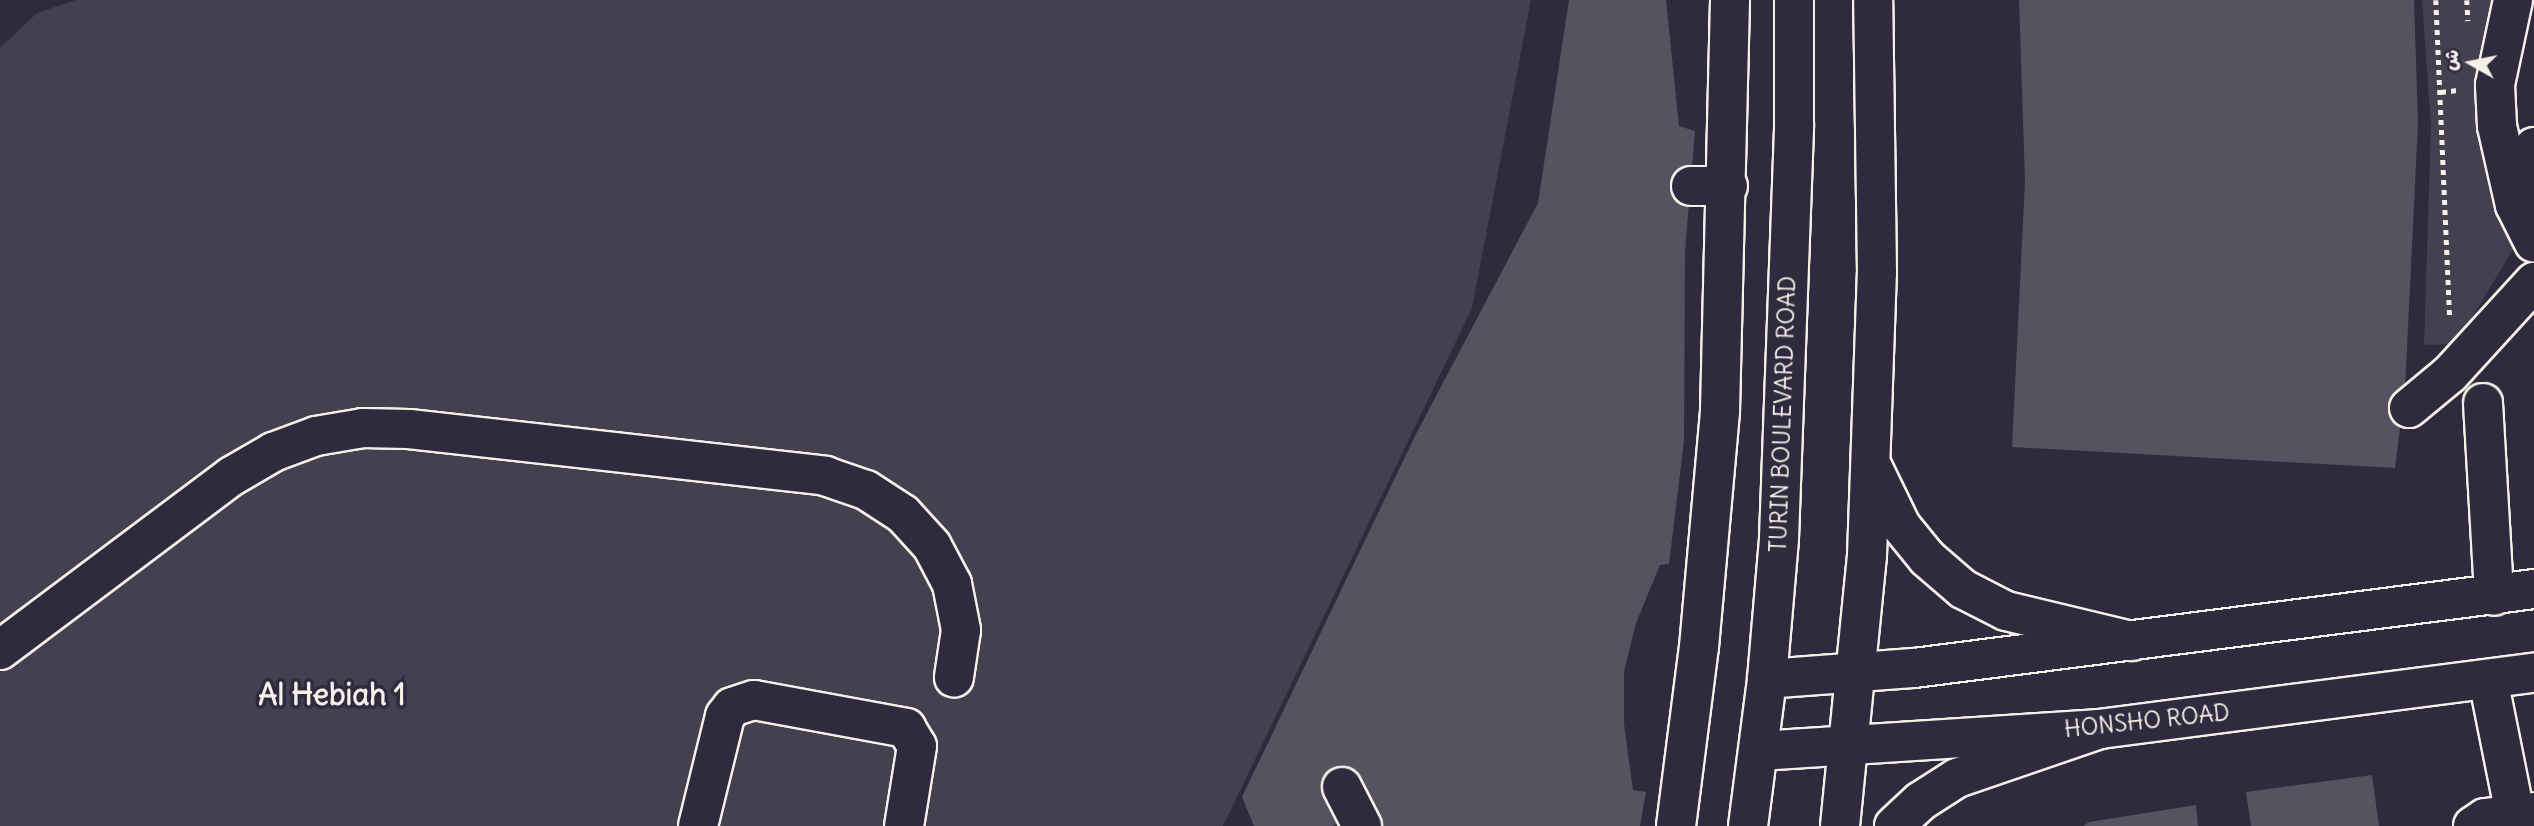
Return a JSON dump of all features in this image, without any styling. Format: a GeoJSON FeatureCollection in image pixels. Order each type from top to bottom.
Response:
{"type":"FeatureCollection","features":[{"type":"Feature","properties":{"kind":"main road"},"geometry":{"type":"LineString","coordinates":[[1676,826],[1699,647],[1720,410],[1709,186],[1730,0]]}},
{"type":"Feature","properties":{"kind":"main road","name":"TURIN BOULEVARD ROAD"},"geometry":{"type":"LineString","coordinates":[[1748,826],[1767,679],[1779,538],[1794,137],[1794,0]]}},
{"type":"Feature","properties":{"kind":"main road"},"geometry":{"type":"LineString","coordinates":[[1840,826],[1857,673],[1870,461],[1877,273],[1873,0]]}},
{"type":"Feature","properties":{"kind":"main road"},"geometry":{"type":"LineString","coordinates":[[2513,0],[2495,85],[2502,161],[2515,205],[2534,243]]}},
{"type":"Feature","properties":{"kind":"main road"},"geometry":{"type":"LineString","coordinates":[[2515,205],[2534,147]]}},
{"type":"Feature","properties":{"kind":"main road"},"geometry":{"type":"LineString","coordinates":[[2409,408],[2443,380],[2534,282]]}},
{"type":"Feature","properties":{"kind":"main road"},"geometry":{"type":"LineString","coordinates":[[2483,403],[2494,596]]}},
{"type":"Feature","properties":{"kind":"main road"},"geometry":{"type":"LineString","coordinates":[[0,650],[232,476],[273,452],[316,436],[363,428],[409,429],[825,476],[866,490],[903,514],[932,546],[952,584],[961,630],[954,677]]}},
{"type":"Feature","properties":{"kind":"main road"},"geometry":{"type":"LineString","coordinates":[[1870,461],[1901,526],[1927,558],[1963,589],[2006,611],[2132,641]]}},
{"type":"Feature","properties":{"kind":"main road"},"geometry":{"type":"LineString","coordinates":[[1767,679],[1857,673],[2132,641],[2534,589]]}},
{"type":"Feature","properties":{"kind":"main road","name":"HONSHO ROAD"},"geometry":{"type":"LineString","coordinates":[[1759,751],[2100,729],[2534,673]]}},
{"type":"Feature","properties":{"kind":"main road"},"geometry":{"type":"LineString","coordinates":[[2473,826],[2485,818],[2525,813],[2488,679]]}},
{"type":"Feature","properties":{"kind":"main road"},"geometry":{"type":"LineString","coordinates":[[698,826],[724,716],[743,702],[754,700],[906,728],[917,746],[904,826]]}},
{"type":"Feature","properties":{"kind":"main road"},"geometry":{"type":"LineString","coordinates":[[1894,826],[1921,801],[1957,778],[2100,729]]}},
{"type":"Feature","properties":{"kind":"main road"},"geometry":{"type":"LineString","coordinates":[[1342,787],[1362,826]]}},
{"type":"Feature","properties":{"kind":"path"},"geometry":{"type":"LineString","coordinates":[[2436,0],[2449,324]]}},
{"type":"Feature","properties":{"kind":"shaded area"},"geometry":{"type":"Polygon","coordinates":[[[76,0],[1531,0],[1472,308],[1223,826],[0,826],[0,48],[37,13],[76,0]]]}},
{"type":"Feature","properties":{"kind":"shaded area"},"geometry":{"type":"Polygon","coordinates":[[[2422,0],[2506,0],[2475,105],[2517,243],[2456,344],[2424,345],[2431,126],[2422,0]]]}},
{"type":"Feature","properties":{"kind":"building"},"geometry":{"type":"Polygon","coordinates":[[[1569,0],[1666,0],[1679,126],[1695,131],[1685,252],[1684,441],[1669,564],[1660,565],[1636,623],[1624,672],[1624,724],[1633,790],[1646,792],[1640,826],[1373,826],[1345,820],[1332,826],[1254,826],[1242,797],[1416,434],[1538,203],[1569,0]]]}},
{"type":"Feature","properties":{"kind":"building"},"geometry":{"type":"Polygon","coordinates":[[[2019,0],[2414,0],[2418,123],[2405,389],[2395,468],[2012,447],[2025,181],[2019,0]]]}},
{"type":"Feature","properties":{"kind":"building"},"geometry":{"type":"Polygon","coordinates":[[[2372,775],[2379,826],[2251,826],[2246,792],[2372,775]]]}},
{"type":"Feature","properties":{"kind":"building"},"geometry":{"type":"Polygon","coordinates":[[[2196,805],[2198,826],[2083,826],[2089,822],[2196,805]]]}},
{"type":"Feature","properties":{"kind":"district","name":"Al Hebiah 1"},"geometry":{"type":"Point","coordinates":[332,694]}}]}
